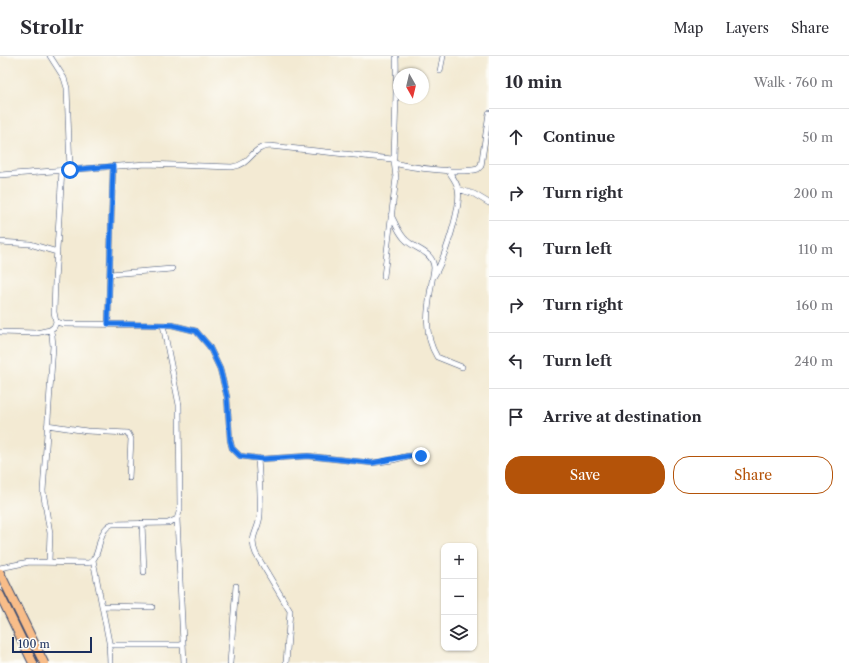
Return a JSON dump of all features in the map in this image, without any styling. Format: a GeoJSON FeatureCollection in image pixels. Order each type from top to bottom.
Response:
{"type":"FeatureCollection","features":[{"type":"Feature","properties":{"kind":"highway"},"geometry":{"type":"LineString","coordinates":[[0,573],[44,663]]}},
{"type":"Feature","properties":{"kind":"highway"},"geometry":{"type":"LineString","coordinates":[[0,595],[33,663]]}},
{"type":"Feature","properties":{"kind":"street"},"geometry":{"type":"LineString","coordinates":[[50,56],[64,78],[67,88],[70,170]]}},
{"type":"Feature","properties":{"kind":"street"},"geometry":{"type":"LineString","coordinates":[[384,276],[396,178],[394,161],[396,56]]}},
{"type":"Feature","properties":{"kind":"street"},"geometry":{"type":"LineString","coordinates":[[440,71],[443,56]]}},
{"type":"Feature","properties":{"kind":"street"},"geometry":{"type":"LineString","coordinates":[[0,175],[158,164],[232,167],[246,162],[257,148],[270,146],[390,159],[417,168],[475,170],[481,166],[489,113]]}},
{"type":"Feature","properties":{"kind":"street"},"geometry":{"type":"LineString","coordinates":[[108,324],[113,166]]}},
{"type":"Feature","properties":{"kind":"street"},"geometry":{"type":"LineString","coordinates":[[0,332],[36,333],[50,330],[54,327],[56,322],[54,312],[62,170]]}},
{"type":"Feature","properties":{"kind":"street"},"geometry":{"type":"LineString","coordinates":[[433,278],[440,266],[446,248],[457,206],[458,189],[448,170]]}},
{"type":"Feature","properties":{"kind":"street"},"geometry":{"type":"LineString","coordinates":[[458,189],[474,194],[489,203]]}},
{"type":"Feature","properties":{"kind":"street"},"geometry":{"type":"LineString","coordinates":[[391,215],[404,238],[413,246],[431,256],[434,268],[426,328],[430,342],[437,357],[462,367]]}},
{"type":"Feature","properties":{"kind":"street"},"geometry":{"type":"LineString","coordinates":[[0,242],[30,244],[57,252]]}},
{"type":"Feature","properties":{"kind":"street"},"geometry":{"type":"LineString","coordinates":[[110,274],[172,269]]}},
{"type":"Feature","properties":{"kind":"street"},"geometry":{"type":"LineString","coordinates":[[56,322],[64,324],[163,325],[196,331],[209,346],[216,360],[225,388],[232,448],[240,456],[258,458],[308,456],[372,463],[408,456],[421,456]]}},
{"type":"Feature","properties":{"kind":"street"},"geometry":{"type":"LineString","coordinates":[[163,325],[179,405],[180,509],[177,519],[184,663]]}},
{"type":"Feature","properties":{"kind":"street"},"geometry":{"type":"LineString","coordinates":[[49,561],[50,533],[43,498],[46,425],[53,346],[50,330]]}},
{"type":"Feature","properties":{"kind":"street"},"geometry":{"type":"LineString","coordinates":[[46,425],[87,431],[128,433],[131,439],[129,478]]}},
{"type":"Feature","properties":{"kind":"street"},"geometry":{"type":"LineString","coordinates":[[258,458],[260,516],[254,531],[253,544],[256,554],[290,611],[286,663]]}},
{"type":"Feature","properties":{"kind":"street"},"geometry":{"type":"LineString","coordinates":[[110,663],[109,645],[93,560],[100,536],[106,526],[112,524],[168,523],[177,519]]}},
{"type":"Feature","properties":{"kind":"street"},"geometry":{"type":"LineString","coordinates":[[142,523],[144,572]]}},
{"type":"Feature","properties":{"kind":"street"},"geometry":{"type":"LineString","coordinates":[[0,568],[25,562],[49,561],[89,563],[93,560]]}},
{"type":"Feature","properties":{"kind":"street"},"geometry":{"type":"LineString","coordinates":[[230,663],[236,586]]}},
{"type":"Feature","properties":{"kind":"street"},"geometry":{"type":"LineString","coordinates":[[102,606],[152,607]]}},
{"type":"Feature","properties":{"kind":"street"},"geometry":{"type":"LineString","coordinates":[[109,645],[182,645]]}},
{"type":"Feature","properties":{"kind":"route"},"geometry":{"type":"LineString","coordinates":[[70,170],[113,166],[108,324],[172,325],[191,329],[196,331],[202,337],[209,346],[220,369],[227,397],[230,440],[232,448],[235,452],[240,456],[262,459],[308,456],[357,460],[372,463],[399,459],[408,456],[421,456]]}}]}
